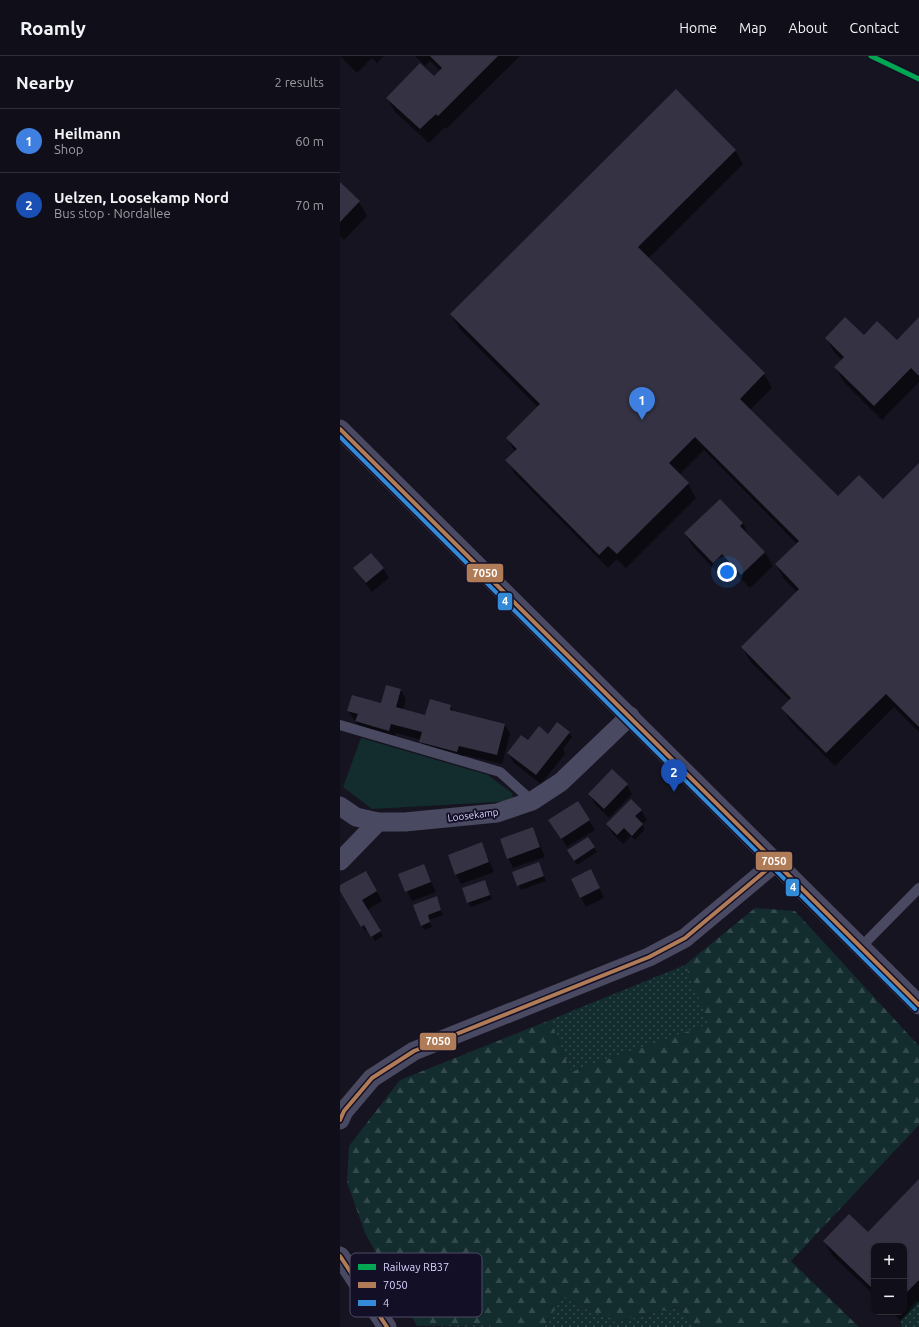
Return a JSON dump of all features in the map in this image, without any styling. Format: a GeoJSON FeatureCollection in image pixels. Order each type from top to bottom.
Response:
{"type":"FeatureCollection","features":[{"type":"Feature","properties":{"kind":"street"},"geometry":{"type":"LineString","coordinates":[[340,429],[919,1005]]}},
{"type":"Feature","properties":{"kind":"street","name":"Loosekamp"},"geometry":{"type":"LineString","coordinates":[[340,806],[356,817],[378,822],[405,822],[497,813],[532,801],[561,782],[630,716]]}},
{"type":"Feature","properties":{"kind":"street"},"geometry":{"type":"LineString","coordinates":[[340,861],[378,822]]}},
{"type":"Feature","properties":{"kind":"street"},"geometry":{"type":"LineString","coordinates":[[340,1120],[344,1111],[372,1078],[414,1051],[649,957],[685,938],[776,862]]}},
{"type":"Feature","properties":{"kind":"street"},"geometry":{"type":"LineString","coordinates":[[340,1256],[350,1271]]}},
{"type":"Feature","properties":{"kind":"street"},"geometry":{"type":"LineString","coordinates":[[380,1317],[387,1327]]}},
{"type":"Feature","properties":{"kind":"lane"},"geometry":{"type":"LineString","coordinates":[[340,725],[500,772],[532,801]]}},
{"type":"Feature","properties":{"kind":"lane"},"geometry":{"type":"LineString","coordinates":[[861,947],[919,888]]}},
{"type":"Feature","properties":{"kind":"green space"},"geometry":{"type":"Polygon","coordinates":[[[361,738],[488,775],[512,793],[514,801],[372,809],[343,787],[361,738]]]}},
{"type":"Feature","properties":{"kind":"green space"},"geometry":{"type":"Polygon","coordinates":[[[755,908],[795,911],[919,1046],[919,1125],[791,1261],[859,1327],[697,1327],[678,1307],[615,1322],[562,1297],[544,1327],[491,1327],[489,1324],[417,1326],[412,1317],[482,1317],[482,1253],[376,1253],[365,1233],[347,1182],[349,1146],[400,1080],[550,1020],[571,1072],[709,1024],[685,965],[755,908]]]}},
{"type":"Feature","properties":{"kind":"green space"},"geometry":{"type":"Polygon","coordinates":[[[685,965],[710,1024],[571,1072],[550,1020],[685,965]]]}},
{"type":"Feature","properties":{"kind":"green space"},"geometry":{"type":"Polygon","coordinates":[[[562,1297],[615,1322],[678,1307],[697,1327],[544,1327],[562,1297]]]}},
{"type":"Feature","properties":{"kind":"green space"},"geometry":{"type":"Polygon","coordinates":[[[917,1300],[919,1302],[919,1327],[901,1327],[901,1319],[904,1315],[907,1315],[907,1312],[917,1300]]]}},
{"type":"Feature","properties":{"kind":"green space"},"geometry":{"type":"Polygon","coordinates":[[[489,1324],[491,1327],[417,1326],[489,1324]]]}},
{"type":"Feature","properties":{"kind":"building"},"geometry":{"type":"Polygon","coordinates":[[[430,56],[498,56],[438,116],[436,114],[420,129],[386,98],[420,63],[434,76],[442,68],[430,56]]]}},
{"type":"Feature","properties":{"kind":"building"},"geometry":{"type":"Polygon","coordinates":[[[676,89],[736,150],[638,247],[765,373],[740,399],[838,496],[859,475],[883,499],[919,463],[919,727],[886,694],[826,753],[781,708],[791,698],[741,647],[799,589],[775,564],[799,541],[695,437],[669,463],[689,483],[617,554],[608,546],[599,555],[505,460],[517,449],[506,438],[540,404],[450,314],[676,89]]]}},
{"type":"Feature","properties":{"kind":"building"},"geometry":{"type":"Polygon","coordinates":[[[340,182],[360,201],[340,222],[340,182]]]}},
{"type":"Feature","properties":{"kind":"building"},"geometry":{"type":"Polygon","coordinates":[[[845,317],[864,335],[877,321],[897,340],[919,317],[919,376],[911,368],[874,406],[834,367],[844,357],[825,338],[845,317]]]}},
{"type":"Feature","properties":{"kind":"building"},"geometry":{"type":"Polygon","coordinates":[[[720,499],[743,523],[740,526],[765,552],[741,575],[722,554],[713,563],[684,533],[720,499]]]}},
{"type":"Feature","properties":{"kind":"building"},"geometry":{"type":"Polygon","coordinates":[[[371,553],[384,568],[366,583],[353,568],[371,553]]]}},
{"type":"Feature","properties":{"kind":"building"},"geometry":{"type":"Polygon","coordinates":[[[386,685],[401,689],[396,707],[425,715],[430,699],[451,705],[450,710],[505,724],[497,755],[459,746],[457,752],[419,742],[422,732],[391,724],[389,731],[355,721],[358,714],[347,711],[352,695],[381,703],[386,685]]]}},
{"type":"Feature","properties":{"kind":"building"},"geometry":{"type":"Polygon","coordinates":[[[557,722],[570,732],[536,775],[507,753],[521,735],[528,740],[539,726],[548,734],[557,722]]]}},
{"type":"Feature","properties":{"kind":"building"},"geometry":{"type":"Polygon","coordinates":[[[612,769],[628,784],[604,809],[588,794],[612,769]]]}},
{"type":"Feature","properties":{"kind":"building"},"geometry":{"type":"Polygon","coordinates":[[[631,799],[642,810],[635,816],[643,824],[632,836],[624,828],[617,835],[606,824],[631,799]]]}},
{"type":"Feature","properties":{"kind":"building"},"geometry":{"type":"Polygon","coordinates":[[[578,801],[590,820],[561,839],[548,820],[578,801]]]}},
{"type":"Feature","properties":{"kind":"building"},"geometry":{"type":"Polygon","coordinates":[[[533,827],[540,847],[507,859],[500,839],[533,827]]]}},
{"type":"Feature","properties":{"kind":"building"},"geometry":{"type":"Polygon","coordinates":[[[588,837],[595,847],[574,861],[567,850],[588,837]]]}},
{"type":"Feature","properties":{"kind":"building"},"geometry":{"type":"Polygon","coordinates":[[[482,842],[489,862],[455,875],[448,855],[482,842]]]}},
{"type":"Feature","properties":{"kind":"building"},"geometry":{"type":"Polygon","coordinates":[[[539,862],[544,876],[517,886],[512,872],[539,862]]]}},
{"type":"Feature","properties":{"kind":"building"},"geometry":{"type":"Polygon","coordinates":[[[424,864],[431,882],[405,892],[398,874],[424,864]]]}},
{"type":"Feature","properties":{"kind":"building"},"geometry":{"type":"Polygon","coordinates":[[[591,869],[600,888],[580,898],[571,879],[591,869]]]}},
{"type":"Feature","properties":{"kind":"building"},"geometry":{"type":"Polygon","coordinates":[[[366,871],[377,891],[362,900],[381,931],[371,937],[364,925],[361,927],[340,891],[340,885],[366,871]]]}},
{"type":"Feature","properties":{"kind":"building"},"geometry":{"type":"Polygon","coordinates":[[[485,880],[490,895],[467,903],[462,888],[485,880]]]}},
{"type":"Feature","properties":{"kind":"building"},"geometry":{"type":"Polygon","coordinates":[[[437,896],[441,910],[428,915],[430,922],[421,926],[413,905],[437,896]]]}},
{"type":"Feature","properties":{"kind":"building"},"geometry":{"type":"Polygon","coordinates":[[[919,1179],[919,1280],[907,1292],[907,1243],[871,1243],[871,1287],[823,1241],[849,1214],[868,1232],[919,1179]]]}},
{"type":"Feature","properties":{"kind":"rail line","name":"RB37"},"geometry":{"type":"LineString","coordinates":[[871,56],[919,79]]}},
{"type":"Feature","properties":{"kind":"transit line","name":"7050"},"geometry":{"type":"LineString","coordinates":[[340,429],[919,1005]]}},
{"type":"Feature","properties":{"kind":"transit line","name":"4"},"geometry":{"type":"LineString","coordinates":[[340,437],[915,1009]]}},
{"type":"Feature","properties":{"kind":"transit line","name":"7050"},"geometry":{"type":"LineString","coordinates":[[340,1120],[344,1111],[372,1078],[414,1051],[649,957],[685,938],[776,862]]}},
{"type":"Feature","properties":{"kind":"transit line","name":"7050"},"geometry":{"type":"LineString","coordinates":[[340,1256],[350,1271]]}},
{"type":"Feature","properties":{"kind":"transit line","name":"7050"},"geometry":{"type":"LineString","coordinates":[[380,1317],[387,1327]]}},
{"type":"Feature","properties":{"kind":"place","name":"Heilmann"},"geometry":{"type":"Point","coordinates":[642,420]}},
{"type":"Feature","properties":{"kind":"place","name":"Uelzen, Loosekamp Nord"},"geometry":{"type":"Point","coordinates":[674,792]}}]}
